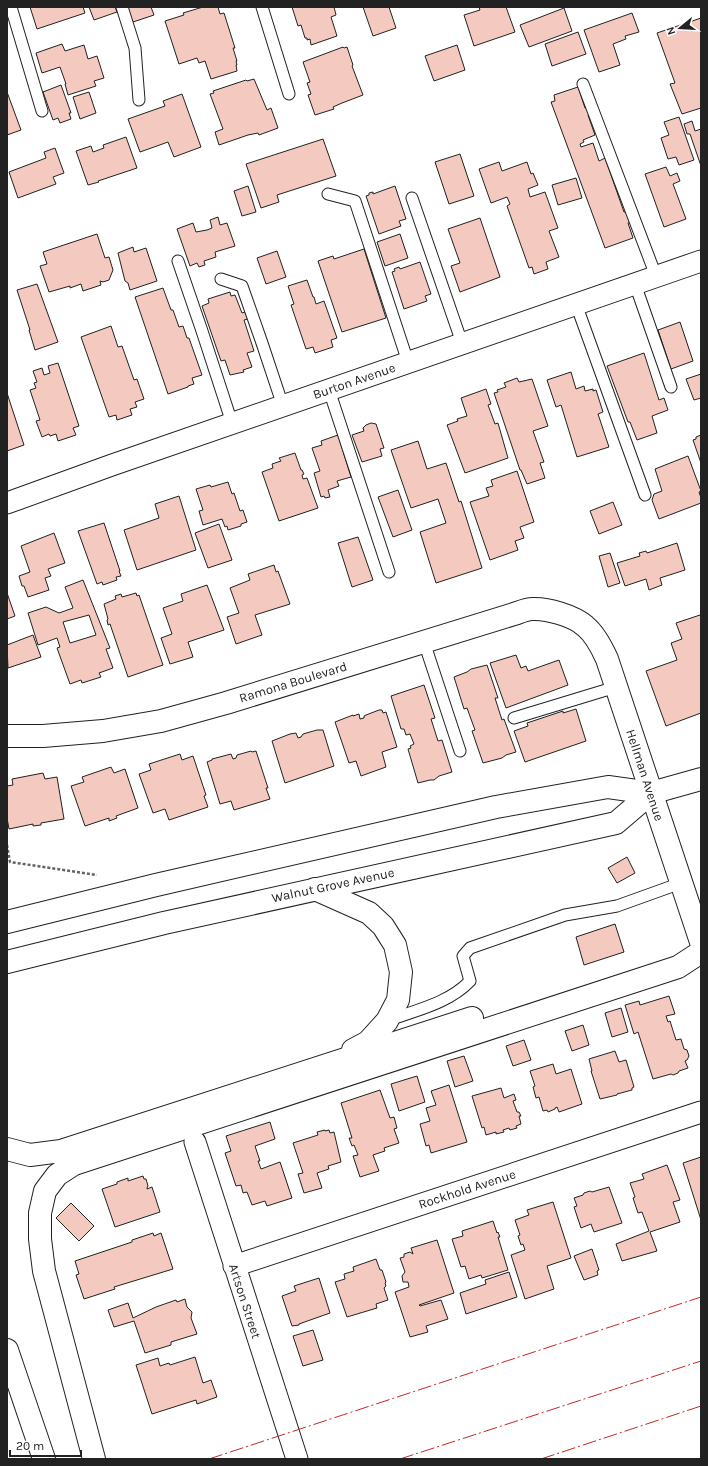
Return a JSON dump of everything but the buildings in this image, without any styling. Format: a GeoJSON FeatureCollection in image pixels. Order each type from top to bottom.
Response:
{"type":"FeatureCollection","features":[{"type":"Feature","properties":{"kind":"main road","name":"Ramona Boulevard"},"geometry":{"type":"LineString","coordinates":[[7,736],[43,736],[103,732],[161,721],[233,701],[532,609],[559,613],[573,618]]}},
{"type":"Feature","properties":{"kind":"main road","name":"Hellman Avenue"},"geometry":{"type":"LineString","coordinates":[[573,618],[586,626],[599,643],[607,660],[701,942]]}},
{"type":"Feature","properties":{"kind":"main road","name":"Walnut Grove Avenue"},"geometry":{"type":"LineString","coordinates":[[7,922],[156,885],[496,807],[608,787],[651,793],[701,779]]}},
{"type":"Feature","properties":{"kind":"main road","name":"Walnut Grove Avenue"},"geometry":{"type":"LineString","coordinates":[[7,962],[164,923],[616,823],[651,793]]}},
{"type":"Feature","properties":{"kind":"main road"},"geometry":{"type":"LineString","coordinates":[[315,889],[369,913],[383,926],[395,945],[401,972],[398,1000],[387,1021],[368,1042],[331,1063]]}},
{"type":"Feature","properties":{"kind":"main road"},"geometry":{"type":"LineString","coordinates":[[7,1149],[30,1155],[61,1151],[673,954],[701,951]]}},
{"type":"Feature","properties":{"kind":"main road"},"geometry":{"type":"LineString","coordinates":[[94,1459],[44,1271],[40,1240],[40,1213],[45,1191],[57,1175],[74,1164],[678,967],[701,951]]}},
{"type":"Feature","properties":{"kind":"main road"},"geometry":{"type":"LineString","coordinates":[[7,1350],[44,1459]]}},
{"type":"Feature","properties":{"kind":"street","name":"Burton Avenue"},"geometry":{"type":"LineString","coordinates":[[7,503],[232,423],[701,261]]}},
{"type":"Feature","properties":{"kind":"street","name":"Rockhold Avenue"},"geometry":{"type":"LineString","coordinates":[[234,1266],[701,1112]]}},
{"type":"Feature","properties":{"kind":"street","name":"Artson Street"},"geometry":{"type":"LineString","coordinates":[[195,1142],[297,1459]]}},
{"type":"Feature","properties":{"kind":"lane"},"geometry":{"type":"LineString","coordinates":[[11,7],[42,111]]}},
{"type":"Feature","properties":{"kind":"lane"},"geometry":{"type":"LineString","coordinates":[[122,7],[135,48],[139,100]]}},
{"type":"Feature","properties":{"kind":"lane"},"geometry":{"type":"LineString","coordinates":[[262,7],[289,94]]}},
{"type":"Feature","properties":{"kind":"lane"},"geometry":{"type":"LineString","coordinates":[[583,84],[656,276]]}},
{"type":"Feature","properties":{"kind":"lane"},"geometry":{"type":"LineString","coordinates":[[328,194],[355,201],[408,362]]}},
{"type":"Feature","properties":{"kind":"lane"},"geometry":{"type":"LineString","coordinates":[[412,198],[462,343]]}},
{"type":"Feature","properties":{"kind":"lane"},"geometry":{"type":"LineString","coordinates":[[178,261],[232,423]]}},
{"type":"Feature","properties":{"kind":"lane"},"geometry":{"type":"LineString","coordinates":[[221,279],[242,286],[283,406]]}},
{"type":"Feature","properties":{"kind":"lane"},"geometry":{"type":"LineString","coordinates":[[635,284],[671,387]]}},
{"type":"Feature","properties":{"kind":"lane"},"geometry":{"type":"LineString","coordinates":[[576,304],[645,495]]}},
{"type":"Feature","properties":{"kind":"lane"},"geometry":{"type":"LineString","coordinates":[[329,390],[389,572]]}},
{"type":"Feature","properties":{"kind":"lane"},"geometry":{"type":"LineString","coordinates":[[424,642],[460,751]]}},
{"type":"Feature","properties":{"kind":"lane"},"geometry":{"type":"LineString","coordinates":[[514,718],[616,687]]}},
{"type":"Feature","properties":{"kind":"lane"},"geometry":{"type":"LineString","coordinates":[[387,1021],[438,1003],[461,991],[470,981],[463,956],[470,948],[565,916],[617,906],[681,883]]}},
{"type":"Feature","properties":{"kind":"path"},"geometry":{"type":"LineString","coordinates":[[7,845],[10,862],[103,875]]}},
{"type":"Feature","properties":{"kind":"power"},"geometry":{"type":"LineString","coordinates":[[209,1459],[701,1297]]}},
{"type":"Feature","properties":{"kind":"power"},"geometry":{"type":"LineString","coordinates":[[400,1459],[701,1361]]}},
{"type":"Feature","properties":{"kind":"power"},"geometry":{"type":"LineString","coordinates":[[541,1459],[701,1406]]}}]}
